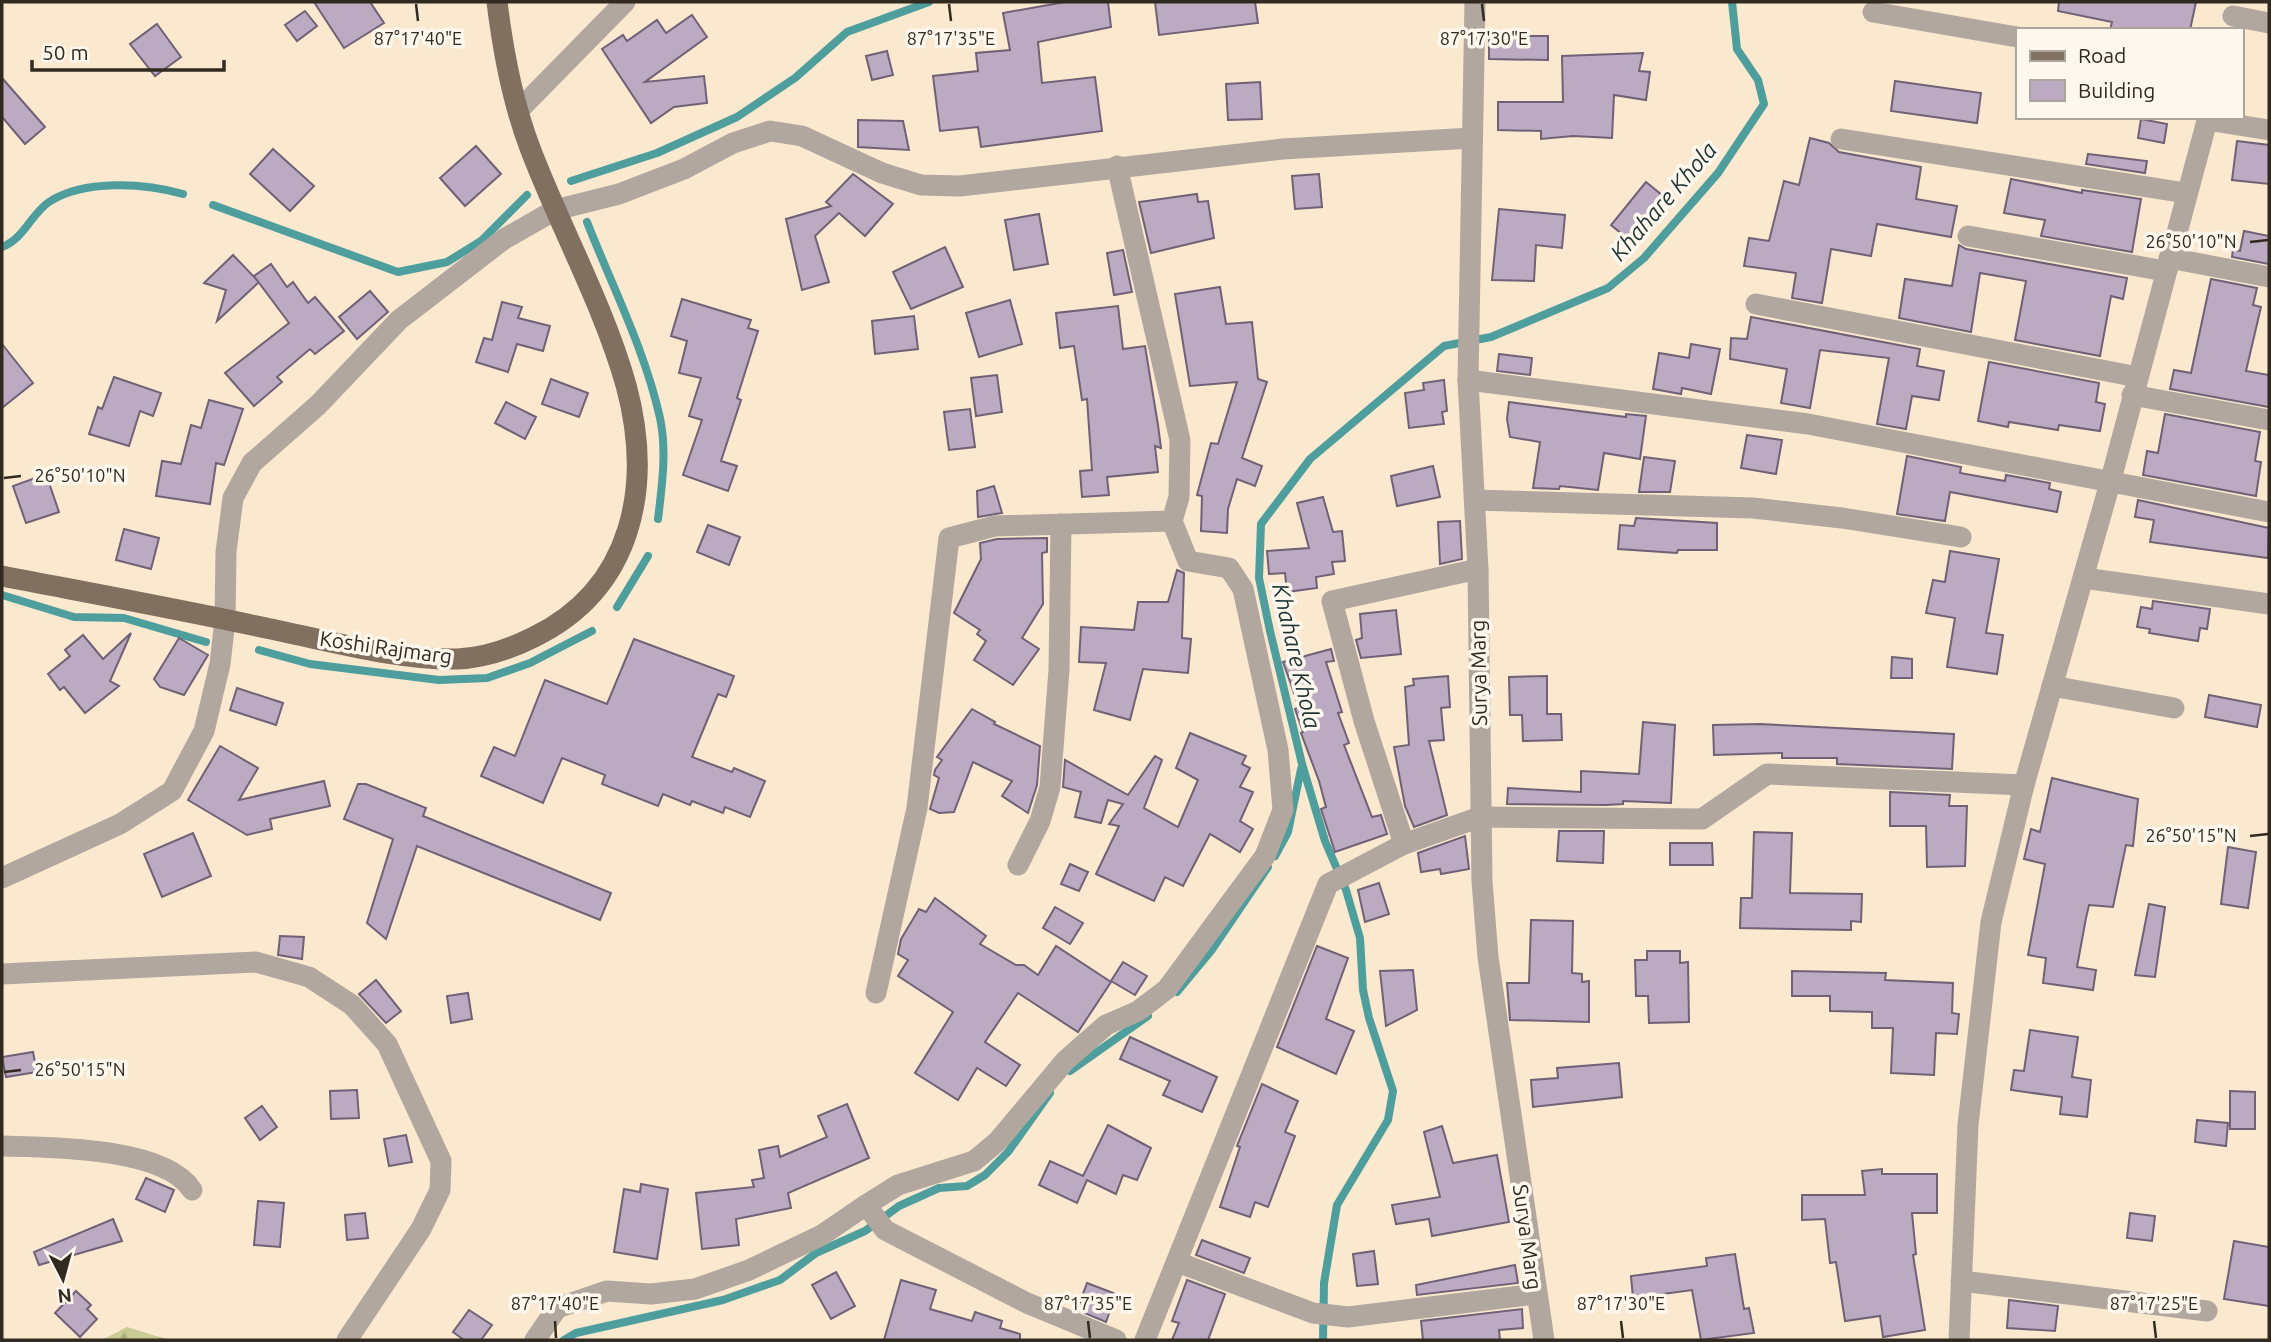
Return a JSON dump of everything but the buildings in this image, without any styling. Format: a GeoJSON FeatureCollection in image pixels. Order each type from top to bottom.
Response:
{"type":"FeatureCollection","features":[{"type":"Feature","properties":{"kind":"main road","name":"Koshi Rajmarg"},"geometry":{"type":"LineString","coordinates":[[2,576],[416,656],[458,659],[506,651],[551,629],[585,601],[601,582],[627,537],[635,507],[639,470],[636,429],[617,354],[555,210],[518,111],[504,54],[497,2]]}},
{"type":"Feature","properties":{"kind":"street"},"geometry":{"type":"LineString","coordinates":[[518,111],[625,2]]}},
{"type":"Feature","properties":{"kind":"street","name":"Surya Marg"},"geometry":{"type":"LineString","coordinates":[[1475,2],[1468,370],[1478,569],[1480,817],[1488,957],[1544,1340]]}},
{"type":"Feature","properties":{"kind":"street"},"geometry":{"type":"LineString","coordinates":[[1873,12],[2016,37]]}},
{"type":"Feature","properties":{"kind":"street"},"geometry":{"type":"LineString","coordinates":[[2234,16],[2269,23]]}},
{"type":"Feature","properties":{"kind":"street"},"geometry":{"type":"LineString","coordinates":[[1959,1340],[1968,1125],[1979,1004],[1991,922],[2024,785],[2084,578],[2208,119]]}},
{"type":"Feature","properties":{"kind":"street"},"geometry":{"type":"LineString","coordinates":[[2213,119],[2269,130]]}},
{"type":"Feature","properties":{"kind":"street"},"geometry":{"type":"LineString","coordinates":[[2,878],[120,824],[172,791],[204,731],[220,664],[225,620],[226,552],[233,498],[252,463],[318,405],[399,320],[504,239],[555,210],[632,189],[684,169],[733,143],[769,131],[802,136],[882,173],[921,185],[960,186],[1283,149],[1472,138]]}},
{"type":"Feature","properties":{"kind":"street"},"geometry":{"type":"LineString","coordinates":[[1841,139],[2186,194]]}},
{"type":"Feature","properties":{"kind":"street"},"geometry":{"type":"LineString","coordinates":[[535,1340],[556,1308],[607,1291],[651,1294],[695,1289],[749,1270],[822,1234],[874,1216],[898,1185],[974,1161],[999,1141],[1065,1061],[1106,1025],[1138,1011],[1167,989],[1265,856],[1283,810],[1278,750],[1243,589],[1229,568],[1188,561],[1172,521],[1180,496],[1180,440],[1117,166]]}},
{"type":"Feature","properties":{"kind":"street"},"geometry":{"type":"LineString","coordinates":[[1968,236],[2269,277]]}},
{"type":"Feature","properties":{"kind":"street"},"geometry":{"type":"LineString","coordinates":[[1756,304],[2135,386],[2269,420]]}},
{"type":"Feature","properties":{"kind":"street"},"geometry":{"type":"LineString","coordinates":[[1468,370],[1808,424],[2269,512]]}},
{"type":"Feature","properties":{"kind":"street"},"geometry":{"type":"LineString","coordinates":[[1475,500],[1753,508],[1961,537]]}},
{"type":"Feature","properties":{"kind":"street"},"geometry":{"type":"LineString","coordinates":[[876,993],[917,808],[948,538],[995,526],[1172,521]]}},
{"type":"Feature","properties":{"kind":"street"},"geometry":{"type":"LineString","coordinates":[[1018,865],[1040,821],[1050,787],[1059,670],[1062,524]]}},
{"type":"Feature","properties":{"kind":"street"},"geometry":{"type":"LineString","coordinates":[[1404,844],[1364,722],[1332,601],[1478,569]]}},
{"type":"Feature","properties":{"kind":"street"},"geometry":{"type":"LineString","coordinates":[[2084,578],[2269,604]]}},
{"type":"Feature","properties":{"kind":"street"},"geometry":{"type":"LineString","coordinates":[[2052,686],[2174,708]]}},
{"type":"Feature","properties":{"kind":"street"},"geometry":{"type":"LineString","coordinates":[[1145,1340],[1328,884],[1353,868],[1404,844],[1480,817],[1702,819],[1767,774],[2024,785]]}},
{"type":"Feature","properties":{"kind":"street"},"geometry":{"type":"LineString","coordinates":[[2,974],[256,962],[309,977],[352,1005],[387,1044],[440,1161],[440,1190],[421,1229],[347,1340]]}},
{"type":"Feature","properties":{"kind":"street"},"geometry":{"type":"LineString","coordinates":[[2,1146],[82,1151],[154,1163],[184,1177],[192,1190]]}},
{"type":"Feature","properties":{"kind":"street"},"geometry":{"type":"LineString","coordinates":[[874,1216],[1027,1303],[1116,1340]]}},
{"type":"Feature","properties":{"kind":"street"},"geometry":{"type":"LineString","coordinates":[[1177,1262],[1313,1313],[1348,1317],[1536,1294]]}},
{"type":"Feature","properties":{"kind":"street"},"geometry":{"type":"LineString","coordinates":[[1961,1281],[2207,1311]]}},
{"type":"Feature","properties":{"kind":"green space"},"geometry":{"type":"Polygon","coordinates":[[[127,1327],[169,1340],[102,1340],[127,1327]]]}},
{"type":"Feature","properties":{"kind":"waterway"},"geometry":{"type":"LineString","coordinates":[[571,181],[657,153],[737,117],[795,78],[847,32],[929,2]]}},
{"type":"Feature","properties":{"kind":"waterway","name":"Khahare Khola"},"geometry":{"type":"LineString","coordinates":[[1323,1340],[1324,1283],[1337,1205],[1388,1120],[1393,1091],[1369,1018],[1363,990],[1360,938],[1346,890],[1325,841],[1302,764],[1270,631],[1259,578],[1261,524],[1310,459],[1444,346],[1491,337],[1608,288],[1644,258],[1718,173],[1764,104],[1758,80],[1737,49],[1732,2]]}},
{"type":"Feature","properties":{"kind":"waterway"},"geometry":{"type":"LineString","coordinates":[[2,247],[16,238],[49,202],[79,190],[115,185],[151,187],[183,194]]}},
{"type":"Feature","properties":{"kind":"waterway"},"geometry":{"type":"LineString","coordinates":[[213,205],[398,272],[447,262],[481,241],[527,195]]}},
{"type":"Feature","properties":{"kind":"waterway"},"geometry":{"type":"LineString","coordinates":[[587,222],[637,343],[660,418],[663,456],[658,519]]}},
{"type":"Feature","properties":{"kind":"waterway"},"geometry":{"type":"LineString","coordinates":[[617,607],[648,556]]}},
{"type":"Feature","properties":{"kind":"waterway"},"geometry":{"type":"LineString","coordinates":[[2,595],[74,617],[124,618],[206,642]]}},
{"type":"Feature","properties":{"kind":"waterway"},"geometry":{"type":"LineString","coordinates":[[259,650],[310,664],[439,680],[487,678],[530,663],[592,631]]}},
{"type":"Feature","properties":{"kind":"waterway"},"geometry":{"type":"LineString","coordinates":[[1275,856],[1288,832],[1301,769]]}},
{"type":"Feature","properties":{"kind":"waterway"},"geometry":{"type":"LineString","coordinates":[[1177,992],[1211,951],[1268,867]]}},
{"type":"Feature","properties":{"kind":"waterway"},"geometry":{"type":"LineString","coordinates":[[1070,1071],[1148,1016]]}},
{"type":"Feature","properties":{"kind":"waterway"},"geometry":{"type":"LineString","coordinates":[[564,1340],[576,1333],[723,1300],[780,1280],[816,1253],[865,1231],[899,1206],[939,1188],[967,1186],[985,1175],[1008,1152],[1050,1093]]}}]}
